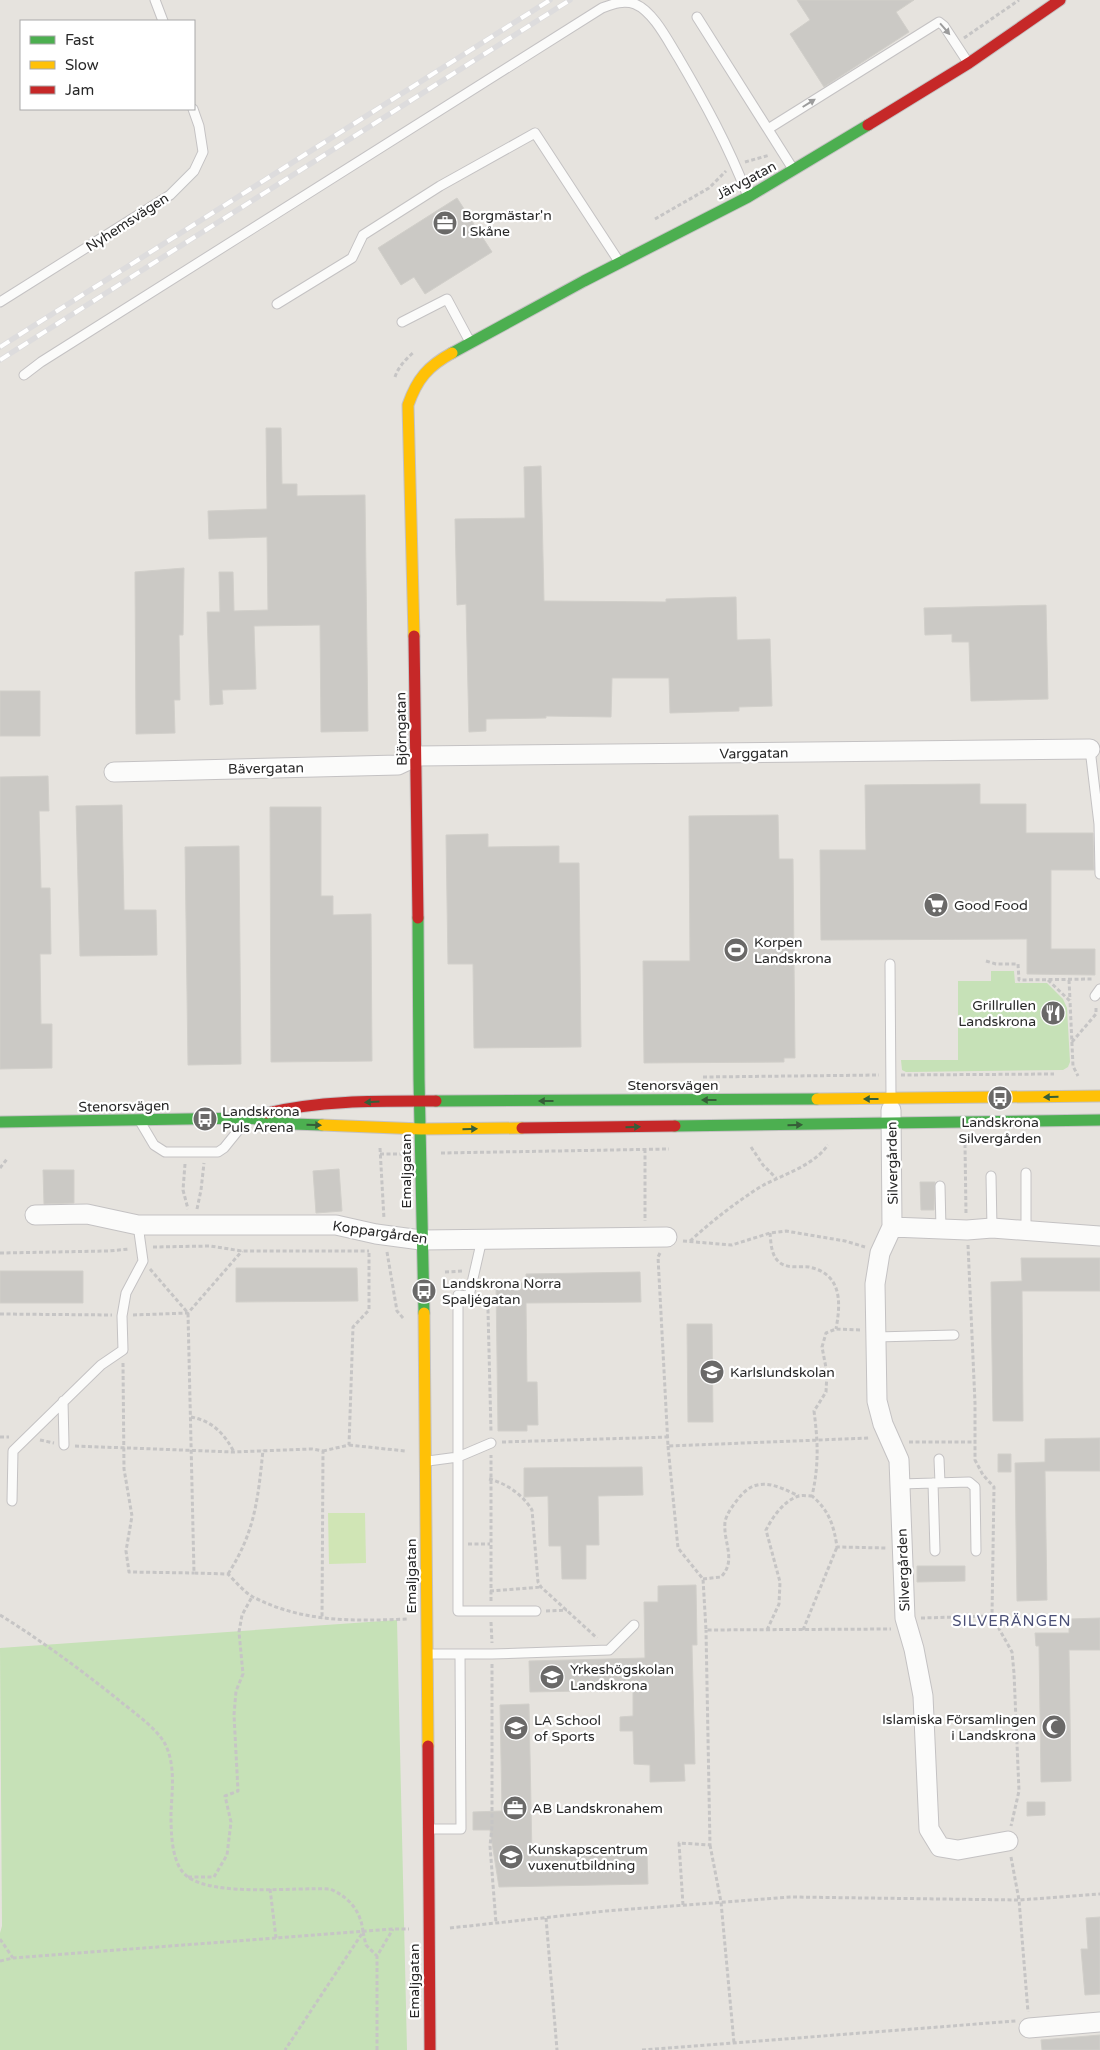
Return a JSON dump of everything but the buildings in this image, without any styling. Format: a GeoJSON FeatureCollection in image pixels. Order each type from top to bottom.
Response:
{"type":"FeatureCollection","features":[{"type":"Feature","properties":{"kind":"street","name":"Järvgatan"},"geometry":{"type":"LineString","coordinates":[[433,363],[794,171],[969,63],[1060,0]]}},
{"type":"Feature","properties":{"kind":"street","name":"Björngatan"},"geometry":{"type":"LineString","coordinates":[[420,1102],[417,756],[408,404],[413,390],[433,363]]}},
{"type":"Feature","properties":{"kind":"street","name":"Varggatan"},"geometry":{"type":"LineString","coordinates":[[417,756],[1090,749]]}},
{"type":"Feature","properties":{"kind":"street","name":"Bävergatan"},"geometry":{"type":"LineString","coordinates":[[114,772],[398,765],[417,756]]}},
{"type":"Feature","properties":{"kind":"street","name":"Stenorsvägen"},"geometry":{"type":"LineString","coordinates":[[248,1118],[292,1107],[377,1101],[891,1099],[1100,1096]]}},
{"type":"Feature","properties":{"kind":"street","name":"Silvergården"},"geometry":{"type":"LineString","coordinates":[[891,1099],[892,1227],[880,1253],[875,1284],[877,1400],[883,1424],[899,1460],[907,1624],[923,1696],[929,1829],[940,1847],[958,1850],[1008,1841]]}},
{"type":"Feature","properties":{"kind":"street","name":"Emaljgatan"},"geometry":{"type":"LineString","coordinates":[[420,1102],[424,1273],[430,2050]]}},
{"type":"Feature","properties":{"kind":"street","name":"Stenorsvägen"},"geometry":{"type":"LineString","coordinates":[[0,1122],[248,1118],[294,1124],[421,1129],[1100,1120]]}},
{"type":"Feature","properties":{"kind":"street","name":"Koppargården"},"geometry":{"type":"LineString","coordinates":[[35,1216],[87,1214],[138,1225],[336,1225],[389,1246],[422,1240],[667,1237]]}},
{"type":"Feature","properties":{"kind":"street"},"geometry":{"type":"LineString","coordinates":[[892,1227],[967,1230],[992,1228],[1100,1236]]}},
{"type":"Feature","properties":{"kind":"street"},"geometry":{"type":"LineString","coordinates":[[1029,2024],[1100,2022]]}},
{"type":"Feature","properties":{"kind":"lane"},"geometry":{"type":"LineString","coordinates":[[155,0],[162,20]]}},
{"type":"Feature","properties":{"kind":"lane"},"geometry":{"type":"LineString","coordinates":[[24,375],[41,362],[560,34],[602,8],[620,1],[634,3],[647,11],[669,43],[712,115],[736,165],[748,197]]}},
{"type":"Feature","properties":{"kind":"lane"},"geometry":{"type":"LineString","coordinates":[[697,17],[794,171]]}},
{"type":"Feature","properties":{"kind":"lane"},"geometry":{"type":"LineString","coordinates":[[768,129],[939,22],[944,26],[969,63]]}},
{"type":"Feature","properties":{"kind":"lane","name":"Nyhemsvägen"},"geometry":{"type":"LineString","coordinates":[[0,302],[170,195],[194,171],[202,152],[199,126],[193,110]]}},
{"type":"Feature","properties":{"kind":"lane"},"geometry":{"type":"LineString","coordinates":[[277,304],[352,258],[363,235],[440,186],[535,133],[620,263]]}},
{"type":"Feature","properties":{"kind":"lane"},"geometry":{"type":"LineString","coordinates":[[402,322],[447,298],[471,342]]}},
{"type":"Feature","properties":{"kind":"lane"},"geometry":{"type":"LineString","coordinates":[[1090,749],[1099,824],[1100,874]]}},
{"type":"Feature","properties":{"kind":"lane"},"geometry":{"type":"LineString","coordinates":[[890,964],[891,1099]]}},
{"type":"Feature","properties":{"kind":"lane"},"geometry":{"type":"LineString","coordinates":[[139,1120],[154,1145],[164,1152],[218,1152],[224,1148],[248,1118]]}},
{"type":"Feature","properties":{"kind":"lane"},"geometry":{"type":"LineString","coordinates":[[1026,1174],[1026,1231]]}},
{"type":"Feature","properties":{"kind":"lane"},"geometry":{"type":"LineString","coordinates":[[991,1176],[992,1228]]}},
{"type":"Feature","properties":{"kind":"lane"},"geometry":{"type":"LineString","coordinates":[[940,1186],[941,1229]]}},
{"type":"Feature","properties":{"kind":"lane"},"geometry":{"type":"LineString","coordinates":[[12,1501],[13,1451],[63,1401],[102,1365],[122,1350],[122,1316],[126,1293],[143,1261],[138,1225]]}},
{"type":"Feature","properties":{"kind":"lane"},"geometry":{"type":"LineString","coordinates":[[482,1239],[469,1296],[458,1296],[458,1610],[536,1611]]}},
{"type":"Feature","properties":{"kind":"lane"},"geometry":{"type":"LineString","coordinates":[[876,1334],[954,1335]]}},
{"type":"Feature","properties":{"kind":"lane"},"geometry":{"type":"LineString","coordinates":[[63,1401],[64,1445]]}},
{"type":"Feature","properties":{"kind":"lane"},"geometry":{"type":"LineString","coordinates":[[425,1461],[458,1457],[491,1443]]}},
{"type":"Feature","properties":{"kind":"lane"},"geometry":{"type":"LineString","coordinates":[[935,1551],[939,1459]]}},
{"type":"Feature","properties":{"kind":"lane"},"geometry":{"type":"LineString","coordinates":[[900,1484],[969,1482],[975,1487],[976,1551]]}},
{"type":"Feature","properties":{"kind":"lane"},"geometry":{"type":"LineString","coordinates":[[427,1654],[609,1650],[634,1625]]}},
{"type":"Feature","properties":{"kind":"lane"},"geometry":{"type":"LineString","coordinates":[[428,1829],[461,1829],[460,1654]]}},
{"type":"Feature","properties":{"kind":"path"},"geometry":{"type":"LineString","coordinates":[[956,43],[1018,0]]}},
{"type":"Feature","properties":{"kind":"path"},"geometry":{"type":"LineString","coordinates":[[650,222],[704,192],[720,176],[736,165],[781,150]]}},
{"type":"Feature","properties":{"kind":"path"},"geometry":{"type":"LineString","coordinates":[[395,379],[397,372],[406,359],[420,347]]}},
{"type":"Feature","properties":{"kind":"path"},"geometry":{"type":"LineString","coordinates":[[986,961],[996,964],[1018,964],[1019,980],[1100,979]]}},
{"type":"Feature","properties":{"kind":"path"},"geometry":{"type":"LineString","coordinates":[[1048,980],[1070,1001]]}},
{"type":"Feature","properties":{"kind":"path"},"geometry":{"type":"LineString","coordinates":[[1068,980],[1073,1066],[1078,1074]]}},
{"type":"Feature","properties":{"kind":"path"},"geometry":{"type":"LineString","coordinates":[[1072,1042],[1096,1014],[1098,992]]}},
{"type":"Feature","properties":{"kind":"path"},"geometry":{"type":"LineString","coordinates":[[0,1252],[108,1251],[210,1246],[242,1251],[369,1252],[389,1246],[378,1127]]}},
{"type":"Feature","properties":{"kind":"path"},"geometry":{"type":"LineString","coordinates":[[642,2050],[1029,2024],[1019,1900],[1008,1841],[1019,1790],[1014,1672],[1012,1652],[992,1616],[994,1487],[975,1460],[965,1144]]}},
{"type":"Feature","properties":{"kind":"path"},"geometry":{"type":"LineString","coordinates":[[690,1242],[719,1216],[776,1178],[820,1156],[828,1145]]}},
{"type":"Feature","properties":{"kind":"path"},"geometry":{"type":"LineString","coordinates":[[752,1147],[764,1165],[776,1178]]}},
{"type":"Feature","properties":{"kind":"path"},"geometry":{"type":"LineString","coordinates":[[645,1149],[645,1237]]}},
{"type":"Feature","properties":{"kind":"path"},"geometry":{"type":"LineString","coordinates":[[193,1246],[193,1224],[201,1190],[205,1152]]}},
{"type":"Feature","properties":{"kind":"path"},"geometry":{"type":"LineString","coordinates":[[0,1168],[7,1159]]}},
{"type":"Feature","properties":{"kind":"path"},"geometry":{"type":"LineString","coordinates":[[185,1164],[183,1190],[193,1224]]}},
{"type":"Feature","properties":{"kind":"path"},"geometry":{"type":"LineString","coordinates":[[734,2043],[721,1902],[710,1845],[704,1579],[678,1548],[668,1446],[658,1257],[667,1237],[690,1242],[732,1245],[770,1233],[786,1231],[845,1240],[880,1253]]}},
{"type":"Feature","properties":{"kind":"path"},"geometry":{"type":"LineString","coordinates":[[770,1233],[772,1252],[779,1263],[793,1267],[809,1267],[822,1273],[835,1284],[839,1296],[840,1310],[836,1329]]}},
{"type":"Feature","properties":{"kind":"path"},"geometry":{"type":"LineString","coordinates":[[349,1445],[353,1327],[369,1310],[369,1252]]}},
{"type":"Feature","properties":{"kind":"path"},"geometry":{"type":"LineString","coordinates":[[143,1261],[188,1313],[194,1573]]}},
{"type":"Feature","properties":{"kind":"path"},"geometry":{"type":"LineString","coordinates":[[424,1273],[469,1271]]}},
{"type":"Feature","properties":{"kind":"path"},"geometry":{"type":"LineString","coordinates":[[476,1294],[488,1310],[491,1443],[489,1479],[491,1609]]}},
{"type":"Feature","properties":{"kind":"path"},"geometry":{"type":"LineString","coordinates":[[812,1496],[818,1472],[818,1440],[814,1411],[826,1392],[827,1373],[822,1347],[826,1333],[836,1329],[876,1334]]}},
{"type":"Feature","properties":{"kind":"path"},"geometry":{"type":"LineString","coordinates":[[122,1350],[124,1469],[132,1516],[126,1551],[129,1572],[228,1574],[252,1597],[289,1611],[322,1619],[352,1622],[426,1618]]}},
{"type":"Feature","properties":{"kind":"path"},"geometry":{"type":"LineString","coordinates":[[191,1417],[201,1419],[215,1426],[226,1438],[234,1452]]}},
{"type":"Feature","properties":{"kind":"path"},"geometry":{"type":"LineString","coordinates":[[26,1437],[64,1445],[234,1452],[312,1449],[323,1451],[349,1445],[411,1451]]}},
{"type":"Feature","properties":{"kind":"path"},"geometry":{"type":"LineString","coordinates":[[491,1443],[668,1437]]}},
{"type":"Feature","properties":{"kind":"path"},"geometry":{"type":"LineString","coordinates":[[668,1446],[870,1438],[891,1442],[975,1442]]}},
{"type":"Feature","properties":{"kind":"path"},"geometry":{"type":"LineString","coordinates":[[228,1574],[242,1552],[252,1526],[259,1492],[263,1450]]}},
{"type":"Feature","properties":{"kind":"path"},"geometry":{"type":"LineString","coordinates":[[322,1619],[323,1451]]}},
{"type":"Feature","properties":{"kind":"path"},"geometry":{"type":"LineString","coordinates":[[489,1479],[503,1482],[528,1504],[532,1510],[534,1515],[538,1582],[541,1587],[609,1650]]}},
{"type":"Feature","properties":{"kind":"path"},"geometry":{"type":"LineString","coordinates":[[704,1579],[721,1577],[728,1569],[729,1555],[725,1535],[725,1520],[745,1489],[761,1484],[774,1485],[799,1496],[812,1496],[829,1515],[834,1530],[836,1547],[803,1630]]}},
{"type":"Feature","properties":{"kind":"path"},"geometry":{"type":"LineString","coordinates":[[767,1630],[779,1604],[780,1582],[766,1530],[773,1517],[789,1502],[799,1496]]}},
{"type":"Feature","properties":{"kind":"path"},"geometry":{"type":"LineString","coordinates":[[458,1544],[490,1544]]}},
{"type":"Feature","properties":{"kind":"path"},"geometry":{"type":"LineString","coordinates":[[836,1547],[902,1548]]}},
{"type":"Feature","properties":{"kind":"path"},"geometry":{"type":"LineString","coordinates":[[490,1591],[541,1587]]}},
{"type":"Feature","properties":{"kind":"path"},"geometry":{"type":"LineString","coordinates":[[187,1877],[214,1877],[227,1855],[231,1822],[225,1796],[238,1791],[234,1716],[236,1691],[243,1674],[239,1632],[242,1615],[252,1597]]}},
{"type":"Feature","properties":{"kind":"path"},"geometry":{"type":"LineString","coordinates":[[536,1611],[568,1610]]}},
{"type":"Feature","properties":{"kind":"path"},"geometry":{"type":"LineString","coordinates":[[0,1615],[36,1638],[102,1687],[140,1718],[163,1741],[171,1759],[171,1826],[173,1845],[178,1863],[187,1877],[205,1885],[237,1889],[330,1889],[343,1895],[354,1906],[362,1922],[366,1944],[377,1956]]}},
{"type":"Feature","properties":{"kind":"path"},"geometry":{"type":"LineString","coordinates":[[706,1630],[803,1630],[907,1624],[992,1616]]}},
{"type":"Feature","properties":{"kind":"path"},"geometry":{"type":"LineString","coordinates":[[491,1618],[492,1826],[490,1846],[496,1923]]}},
{"type":"Feature","properties":{"kind":"path"},"geometry":{"type":"LineString","coordinates":[[684,1905],[679,1843],[710,1845]]}},
{"type":"Feature","properties":{"kind":"path"},"geometry":{"type":"LineString","coordinates":[[270,1888],[276,1938]]}},
{"type":"Feature","properties":{"kind":"path"},"geometry":{"type":"LineString","coordinates":[[0,1961],[13,1958],[393,1929],[429,1930],[684,1905],[791,1897],[1019,1900],[1100,1894]]}},
{"type":"Feature","properties":{"kind":"path"},"geometry":{"type":"LineString","coordinates":[[546,1918],[557,2050]]}},
{"type":"Feature","properties":{"kind":"path"},"geometry":{"type":"LineString","coordinates":[[376,2050],[377,1956],[393,1929]]}},
{"type":"Feature","properties":{"kind":"path"},"geometry":{"type":"LineString","coordinates":[[285,2050],[363,1932]]}},
{"type":"Feature","properties":{"kind":"path"},"geometry":{"type":"LineString","coordinates":[[0,1939],[13,1958]]}},
{"type":"Feature","properties":{"kind":"green space"},"geometry":{"type":"Polygon","coordinates":[[[991,971],[1014,971],[1015,983],[1047,983],[1063,999],[1067,1008],[1070,1062],[1068,1067],[1063,1070],[906,1072],[902,1070],[901,1060],[958,1060],[958,981],[991,981],[991,971]]]}},
{"type":"Feature","properties":{"kind":"green space"},"geometry":{"type":"Polygon","coordinates":[[[328,1513],[365,1513],[366,1563],[329,1564],[328,1513]]]}},
{"type":"Feature","properties":{"kind":"green space"},"geometry":{"type":"Polygon","coordinates":[[[397,1620],[407,2050],[0,2050],[0,1933],[2,1926],[0,1648],[397,1620]]]}},
{"type":"Feature","properties":{"kind":"railway"},"geometry":{"type":"LineString","coordinates":[[0,347],[550,0]]}},
{"type":"Feature","properties":{"kind":"railway"},"geometry":{"type":"LineString","coordinates":[[0,360],[570,0]]}},
{"type":"Feature","properties":{"kind":"traffic: fast"},"geometry":{"type":"LineString","coordinates":[[452,353],[584,281],[748,197],[868,125]]}},
{"type":"Feature","properties":{"kind":"traffic: fast"},"geometry":{"type":"LineString","coordinates":[[418,918],[424,1313]]}},
{"type":"Feature","properties":{"kind":"traffic: fast"},"geometry":{"type":"LineString","coordinates":[[436,1101],[817,1099]]}},
{"type":"Feature","properties":{"kind":"traffic: fast"},"geometry":{"type":"LineString","coordinates":[[0,1122],[248,1118],[293,1124],[322,1125]]}},
{"type":"Feature","properties":{"kind":"traffic: fast"},"geometry":{"type":"LineString","coordinates":[[675,1126],[1100,1120]]}},
{"type":"Feature","properties":{"kind":"traffic: slow"},"geometry":{"type":"LineString","coordinates":[[414,636],[408,405],[415,388],[424,374],[436,363],[452,353]]}},
{"type":"Feature","properties":{"kind":"traffic: slow"},"geometry":{"type":"LineString","coordinates":[[817,1099],[1100,1096]]}},
{"type":"Feature","properties":{"kind":"traffic: slow"},"geometry":{"type":"LineString","coordinates":[[322,1125],[421,1129],[522,1128]]}},
{"type":"Feature","properties":{"kind":"traffic: slow"},"geometry":{"type":"LineString","coordinates":[[424,1313],[428,1746]]}},
{"type":"Feature","properties":{"kind":"traffic: jam"},"geometry":{"type":"LineString","coordinates":[[868,125],[969,63],[1060,0]]}},
{"type":"Feature","properties":{"kind":"traffic: jam"},"geometry":{"type":"LineString","coordinates":[[414,636],[418,918]]}},
{"type":"Feature","properties":{"kind":"traffic: jam"},"geometry":{"type":"LineString","coordinates":[[267,1113],[330,1103],[436,1101]]}},
{"type":"Feature","properties":{"kind":"traffic: jam"},"geometry":{"type":"LineString","coordinates":[[522,1128],[675,1126]]}},
{"type":"Feature","properties":{"kind":"traffic: jam"},"geometry":{"type":"LineString","coordinates":[[428,1746],[430,2050]]}},
{"type":"Feature","properties":{"kind":"place","name":"Borgmästar'n I Skåne"},"geometry":{"type":"Point","coordinates":[445,223]}},
{"type":"Feature","properties":{"kind":"place","name":"Good Food"},"geometry":{"type":"Point","coordinates":[936,905]}},
{"type":"Feature","properties":{"kind":"place","name":"Korpen Landskrona"},"geometry":{"type":"Point","coordinates":[736,950]}},
{"type":"Feature","properties":{"kind":"place","name":"Grillrullen Landskrona"},"geometry":{"type":"Point","coordinates":[1053,1013]}},
{"type":"Feature","properties":{"kind":"place","name":"Landskrona Silvergården"},"geometry":{"type":"Point","coordinates":[1000,1098]}},
{"type":"Feature","properties":{"kind":"place","name":"Landskrona Puls Arena"},"geometry":{"type":"Point","coordinates":[205,1119]}},
{"type":"Feature","properties":{"kind":"place","name":"Landskrona Norra Spaljégatan"},"geometry":{"type":"Point","coordinates":[424,1291]}},
{"type":"Feature","properties":{"kind":"place","name":"Karlslundskolan"},"geometry":{"type":"Point","coordinates":[712,1372]}},
{"type":"Feature","properties":{"kind":"place","name":"Yrkeshögskolan Landskrona"},"geometry":{"type":"Point","coordinates":[552,1677]}},
{"type":"Feature","properties":{"kind":"place","name":"Islamiska Församlingen i Landskrona"},"geometry":{"type":"Point","coordinates":[1054,1727]}},
{"type":"Feature","properties":{"kind":"place","name":"LA School of Sports"},"geometry":{"type":"Point","coordinates":[516,1728]}},
{"type":"Feature","properties":{"kind":"place","name":"AB Landskronahem"},"geometry":{"type":"Point","coordinates":[515,1808]}},
{"type":"Feature","properties":{"kind":"place","name":"Kunskapscentrum vuxenutbildning"},"geometry":{"type":"Point","coordinates":[511,1857]}},
{"type":"Feature","properties":{"kind":"district","name":"SILVERÄNGEN"},"geometry":{"type":"Point","coordinates":[1012,1621]}}]}
